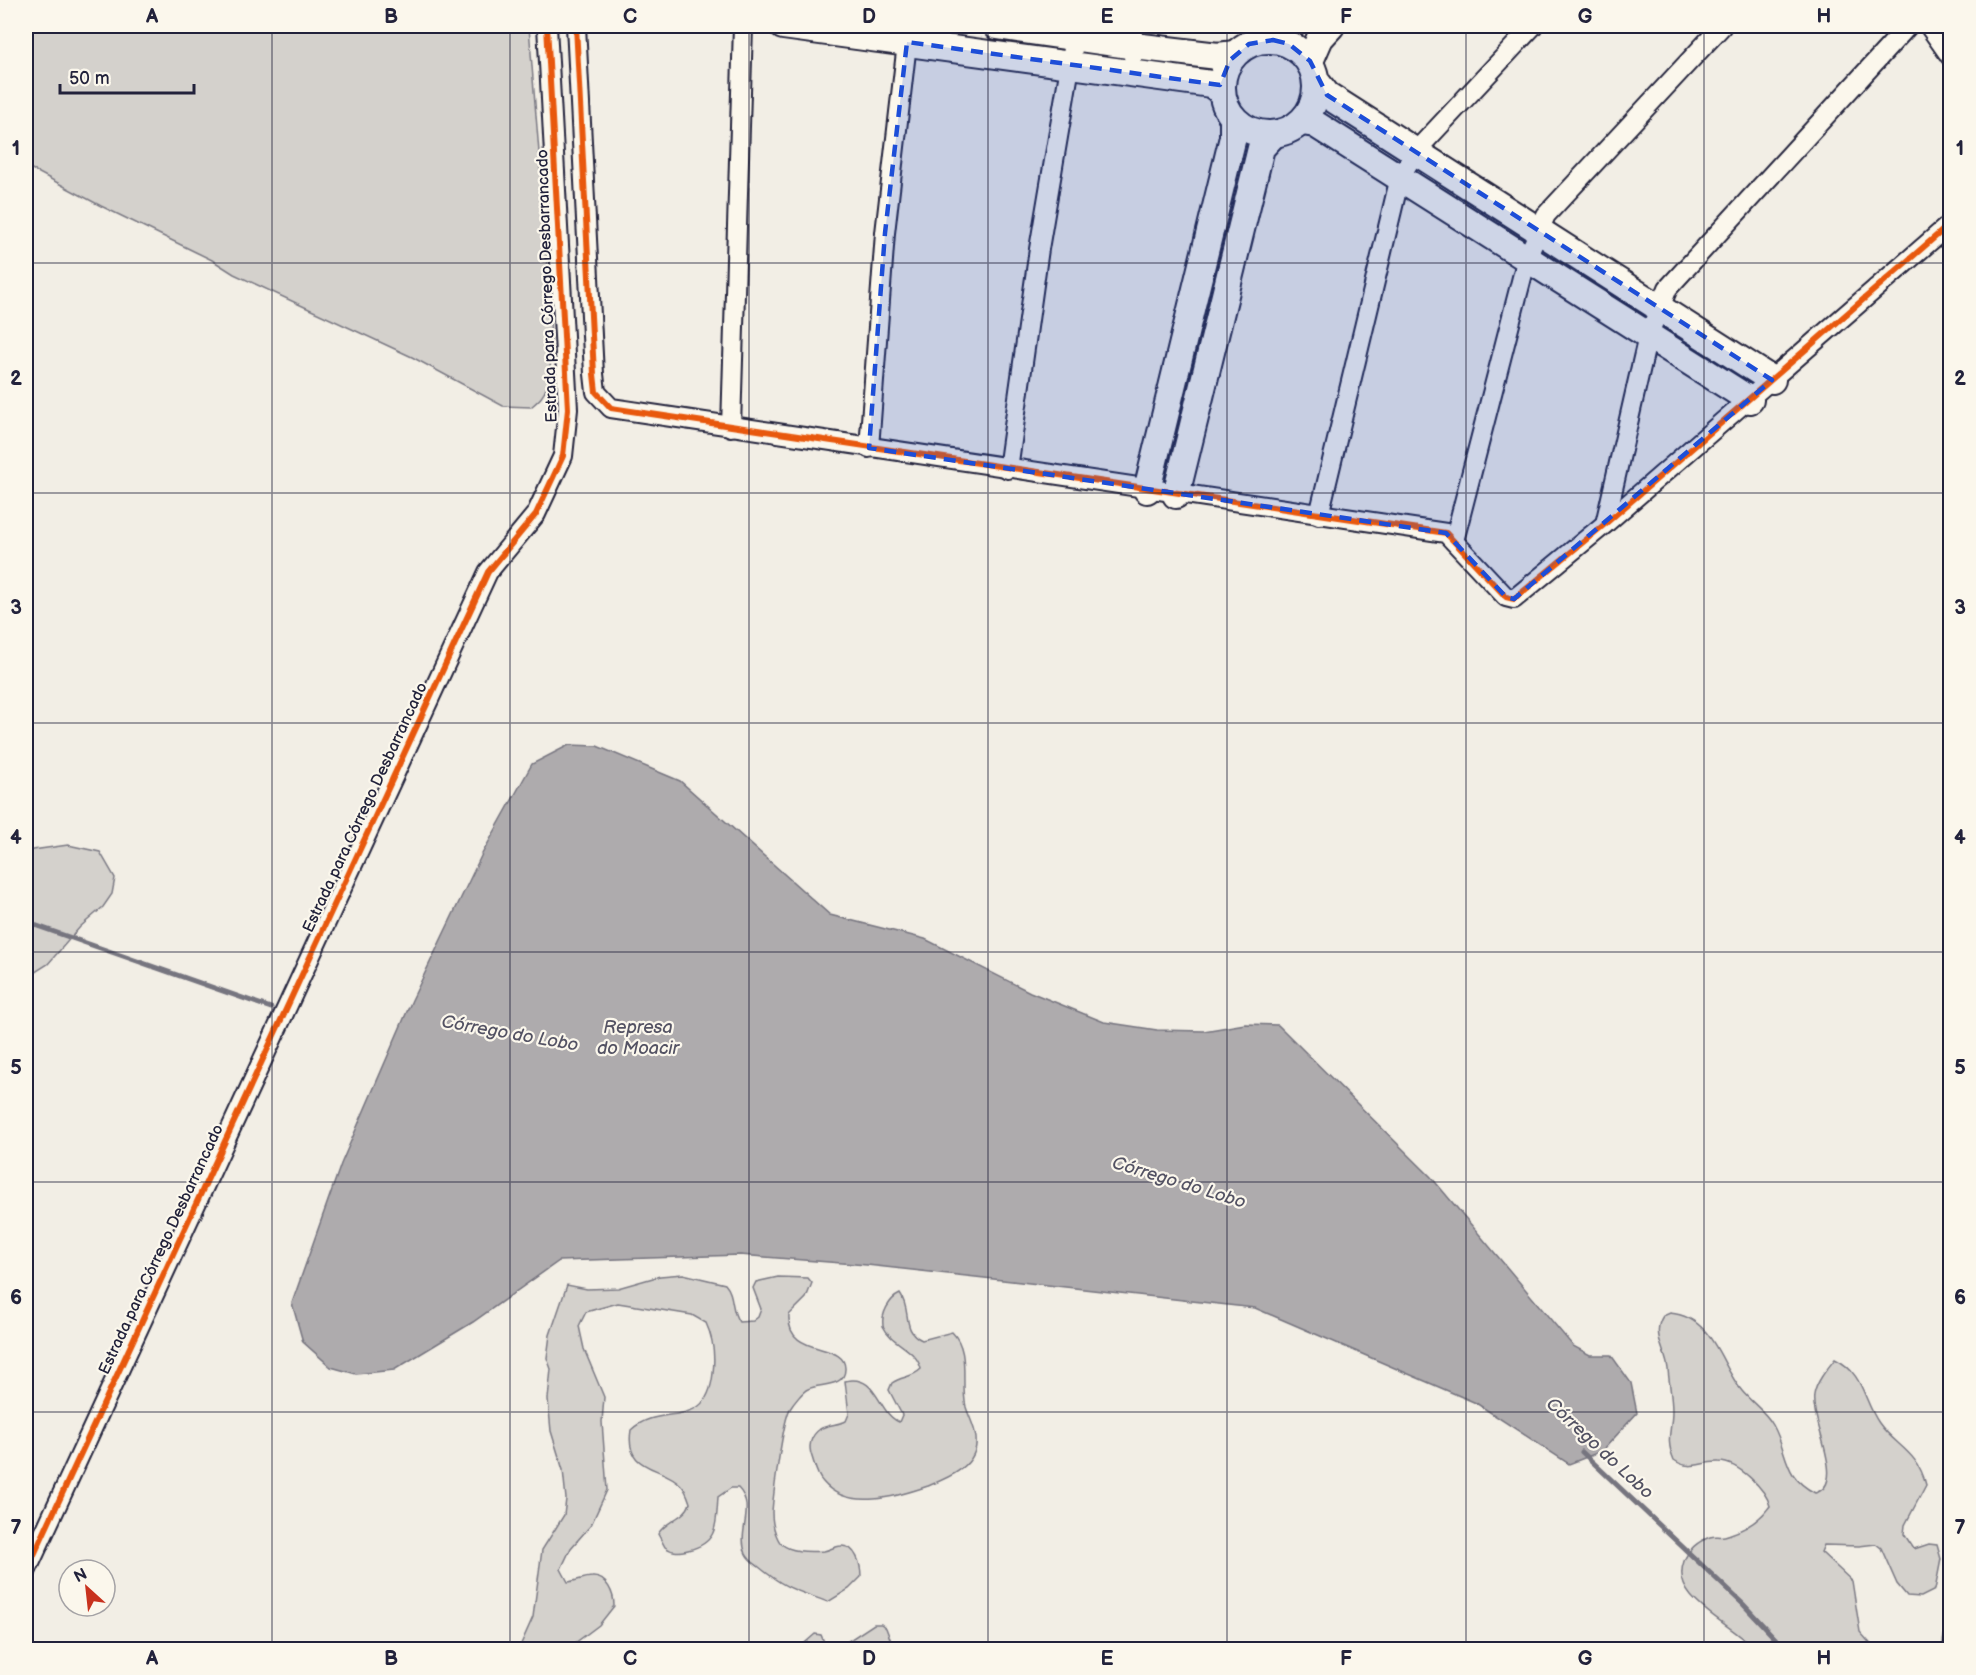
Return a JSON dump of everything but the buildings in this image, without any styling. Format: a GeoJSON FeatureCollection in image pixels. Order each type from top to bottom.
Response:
{"type":"FeatureCollection","features":[{"type":"Feature","properties":{"kind":"street","name":"Estrada para Córrego Desbarrancado"},"geometry":{"type":"LineString","coordinates":[[26,1572],[488,572],[536,514],[562,456],[568,409],[547,26]]}},
{"type":"Feature","properties":{"kind":"street"},"geometry":{"type":"LineString","coordinates":[[576,26],[596,392],[611,408],[1176,495],[1442,532],[1454,541],[1506,597],[1514,599],[1605,524],[1950,224]]}},
{"type":"Feature","properties":{"kind":"street"},"geometry":{"type":"LineString","coordinates":[[731,427],[743,26]]}},
{"type":"Feature","properties":{"kind":"street"},"geometry":{"type":"LineString","coordinates":[[783,26],[908,34],[999,55],[1211,84],[1222,92],[1233,118],[1233,137],[1147,490]]}},
{"type":"Feature","properties":{"kind":"street"},"geometry":{"type":"LineString","coordinates":[[999,55],[997,26],[1075,37],[1133,36],[1218,56],[1235,54],[1256,41],[1281,30],[1297,48],[1327,95],[1772,380]]}},
{"type":"Feature","properties":{"kind":"street"},"geometry":{"type":"LineString","coordinates":[[1233,118],[1251,131],[1274,134],[1287,131],[1302,122],[1313,105],[1313,71],[1320,38],[1331,26]]}},
{"type":"Feature","properties":{"kind":"street"},"geometry":{"type":"LineString","coordinates":[[1319,515],[1400,177],[1416,152],[1533,26]]}},
{"type":"Feature","properties":{"kind":"street"},"geometry":{"type":"LineString","coordinates":[[1454,541],[1527,258],[1546,215],[1722,26]]}},
{"type":"Feature","properties":{"kind":"street"},"geometry":{"type":"LineString","coordinates":[[1605,524],[1648,336],[1668,288],[1908,26]]}},
{"type":"Feature","properties":{"kind":"street"},"geometry":{"type":"LineString","coordinates":[[1929,26],[1950,56]]}},
{"type":"Feature","properties":{"kind":"street"},"geometry":{"type":"LineString","coordinates":[[869,448],[885,233],[908,34]]}},
{"type":"Feature","properties":{"kind":"street"},"geometry":{"type":"LineString","coordinates":[[1132,73],[1133,36]]}},
{"type":"Feature","properties":{"kind":"street"},"geometry":{"type":"LineString","coordinates":[[1008,469],[1039,249],[1075,37]]}},
{"type":"Feature","properties":{"kind":"street"},"geometry":{"type":"LineString","coordinates":[[1222,92],[1226,68],[1235,54]]}},
{"type":"Feature","properties":{"kind":"street"},"geometry":{"type":"LineString","coordinates":[[1302,122],[1315,124],[1750,399]]}},
{"type":"Feature","properties":{"kind":"street"},"geometry":{"type":"LineString","coordinates":[[1176,495],[1261,148],[1274,134]]}},
{"type":"Feature","properties":{"kind":"highlighted area"},"geometry":{"type":"Polygon","coordinates":[[[1273,40],[1289,44],[1310,61],[1327,95],[1772,380],[1514,599],[1506,597],[1446,533],[869,448],[885,233],[907,42],[1220,85],[1230,60],[1249,44],[1273,40]]]}},
{"type":"Feature","properties":{"kind":"shaded area"},"geometry":{"type":"Polygon","coordinates":[[[26,26],[529,26],[551,336],[551,362],[543,395],[531,407],[503,406],[412,357],[234,274],[212,260],[101,206],[26,166],[26,26]]]}},
{"type":"Feature","properties":{"kind":"shaded area"},"geometry":{"type":"Polygon","coordinates":[[[68,845],[100,852],[115,878],[112,894],[103,907],[80,927],[48,964],[26,978],[26,851],[68,845]]]}},
{"type":"Feature","properties":{"kind":"shaded area"},"geometry":{"type":"Polygon","coordinates":[[[683,1274],[725,1284],[739,1322],[753,1321],[758,1317],[761,1309],[753,1288],[756,1282],[778,1277],[808,1278],[812,1283],[806,1298],[789,1315],[791,1329],[797,1338],[806,1344],[836,1355],[843,1360],[845,1369],[841,1379],[831,1384],[808,1389],[790,1409],[779,1459],[772,1512],[773,1522],[781,1544],[786,1547],[805,1551],[824,1551],[841,1546],[850,1549],[859,1562],[861,1577],[849,1589],[828,1602],[792,1589],[769,1575],[746,1554],[743,1537],[746,1503],[738,1488],[731,1488],[718,1497],[714,1531],[705,1542],[698,1547],[682,1551],[673,1551],[665,1547],[658,1534],[684,1512],[690,1503],[681,1485],[639,1461],[633,1454],[630,1444],[631,1430],[656,1417],[693,1410],[702,1403],[709,1391],[713,1373],[712,1341],[706,1323],[692,1315],[618,1303],[586,1312],[579,1326],[584,1349],[604,1397],[602,1422],[607,1490],[591,1525],[571,1548],[561,1569],[568,1582],[589,1577],[602,1579],[611,1591],[614,1606],[599,1625],[567,1649],[522,1649],[521,1644],[533,1617],[542,1550],[564,1515],[566,1499],[563,1470],[551,1431],[548,1399],[551,1369],[547,1358],[550,1335],[567,1285],[587,1289],[618,1288],[660,1276],[683,1274]]]}},
{"type":"Feature","properties":{"kind":"shaded area"},"geometry":{"type":"Polygon","coordinates":[[[900,1294],[906,1307],[909,1326],[916,1336],[922,1340],[952,1332],[958,1340],[963,1358],[964,1398],[976,1438],[976,1448],[973,1456],[961,1470],[928,1486],[889,1497],[860,1499],[846,1497],[821,1480],[811,1453],[811,1442],[820,1429],[846,1421],[849,1414],[845,1381],[856,1380],[871,1388],[886,1411],[899,1422],[902,1415],[889,1390],[892,1383],[921,1369],[914,1356],[892,1338],[883,1326],[883,1317],[887,1307],[892,1299],[900,1294]]]}},
{"type":"Feature","properties":{"kind":"shaded area"},"geometry":{"type":"Polygon","coordinates":[[[1670,1313],[1685,1316],[1697,1323],[1706,1333],[1742,1391],[1773,1425],[1791,1472],[1804,1486],[1815,1493],[1824,1487],[1828,1478],[1828,1465],[1814,1407],[1814,1395],[1819,1381],[1835,1359],[1845,1365],[1857,1379],[1885,1431],[1918,1464],[1926,1485],[1905,1525],[1904,1534],[1914,1549],[1929,1544],[1937,1545],[1941,1559],[1935,1590],[1921,1597],[1907,1596],[1897,1584],[1881,1548],[1876,1544],[1824,1545],[1821,1552],[1852,1581],[1860,1632],[1875,1649],[1755,1649],[1698,1603],[1685,1587],[1682,1578],[1684,1561],[1694,1547],[1710,1537],[1726,1536],[1746,1527],[1757,1520],[1770,1506],[1757,1485],[1734,1466],[1713,1462],[1691,1466],[1674,1460],[1669,1441],[1672,1401],[1667,1362],[1658,1329],[1663,1316],[1670,1313]]]}},
{"type":"Feature","properties":{"kind":"shaded area"},"geometry":{"type":"Polygon","coordinates":[[[1950,1622],[1950,1649],[1942,1649],[1944,1636],[1950,1622]]]}},
{"type":"Feature","properties":{"kind":"shaded area"},"geometry":{"type":"Polygon","coordinates":[[[874,1624],[881,1624],[886,1628],[894,1649],[836,1649],[874,1624]]]}},
{"type":"Feature","properties":{"kind":"shaded area"},"geometry":{"type":"Polygon","coordinates":[[[815,1634],[821,1635],[827,1649],[798,1649],[815,1634]]]}},
{"type":"Feature","properties":{"kind":"water","name":"Represa do Moacir"},"geometry":{"type":"Polygon","coordinates":[[[569,745],[597,746],[680,781],[830,915],[925,939],[1030,992],[1104,1022],[1157,1030],[1204,1031],[1245,1024],[1278,1025],[1431,1177],[1573,1346],[1590,1355],[1611,1355],[1631,1383],[1637,1413],[1602,1451],[1569,1464],[1476,1403],[1255,1308],[867,1265],[740,1255],[559,1261],[473,1322],[394,1370],[356,1374],[331,1367],[303,1342],[292,1303],[341,1164],[412,1000],[482,854],[532,764],[569,745]]]}},
{"type":"Feature","properties":{"kind":"waterway","name":"Córrego do Lobo"},"geometry":{"type":"LineString","coordinates":[[26,922],[271,1008]]}},
{"type":"Feature","properties":{"kind":"waterway","name":"Córrego do Lobo"},"geometry":{"type":"LineString","coordinates":[[1582,1452],[1743,1604],[1786,1650]]}},
{"type":"Feature","properties":{"kind":"cycle path"},"geometry":{"type":"LineString","coordinates":[[26,1572],[488,572],[536,514],[563,456],[568,409],[547,26]]}},
{"type":"Feature","properties":{"kind":"cycle path"},"geometry":{"type":"LineString","coordinates":[[576,26],[594,374],[596,392],[611,408],[1446,533],[1506,597],[1514,599],[1605,524],[1950,224]]}}]}
